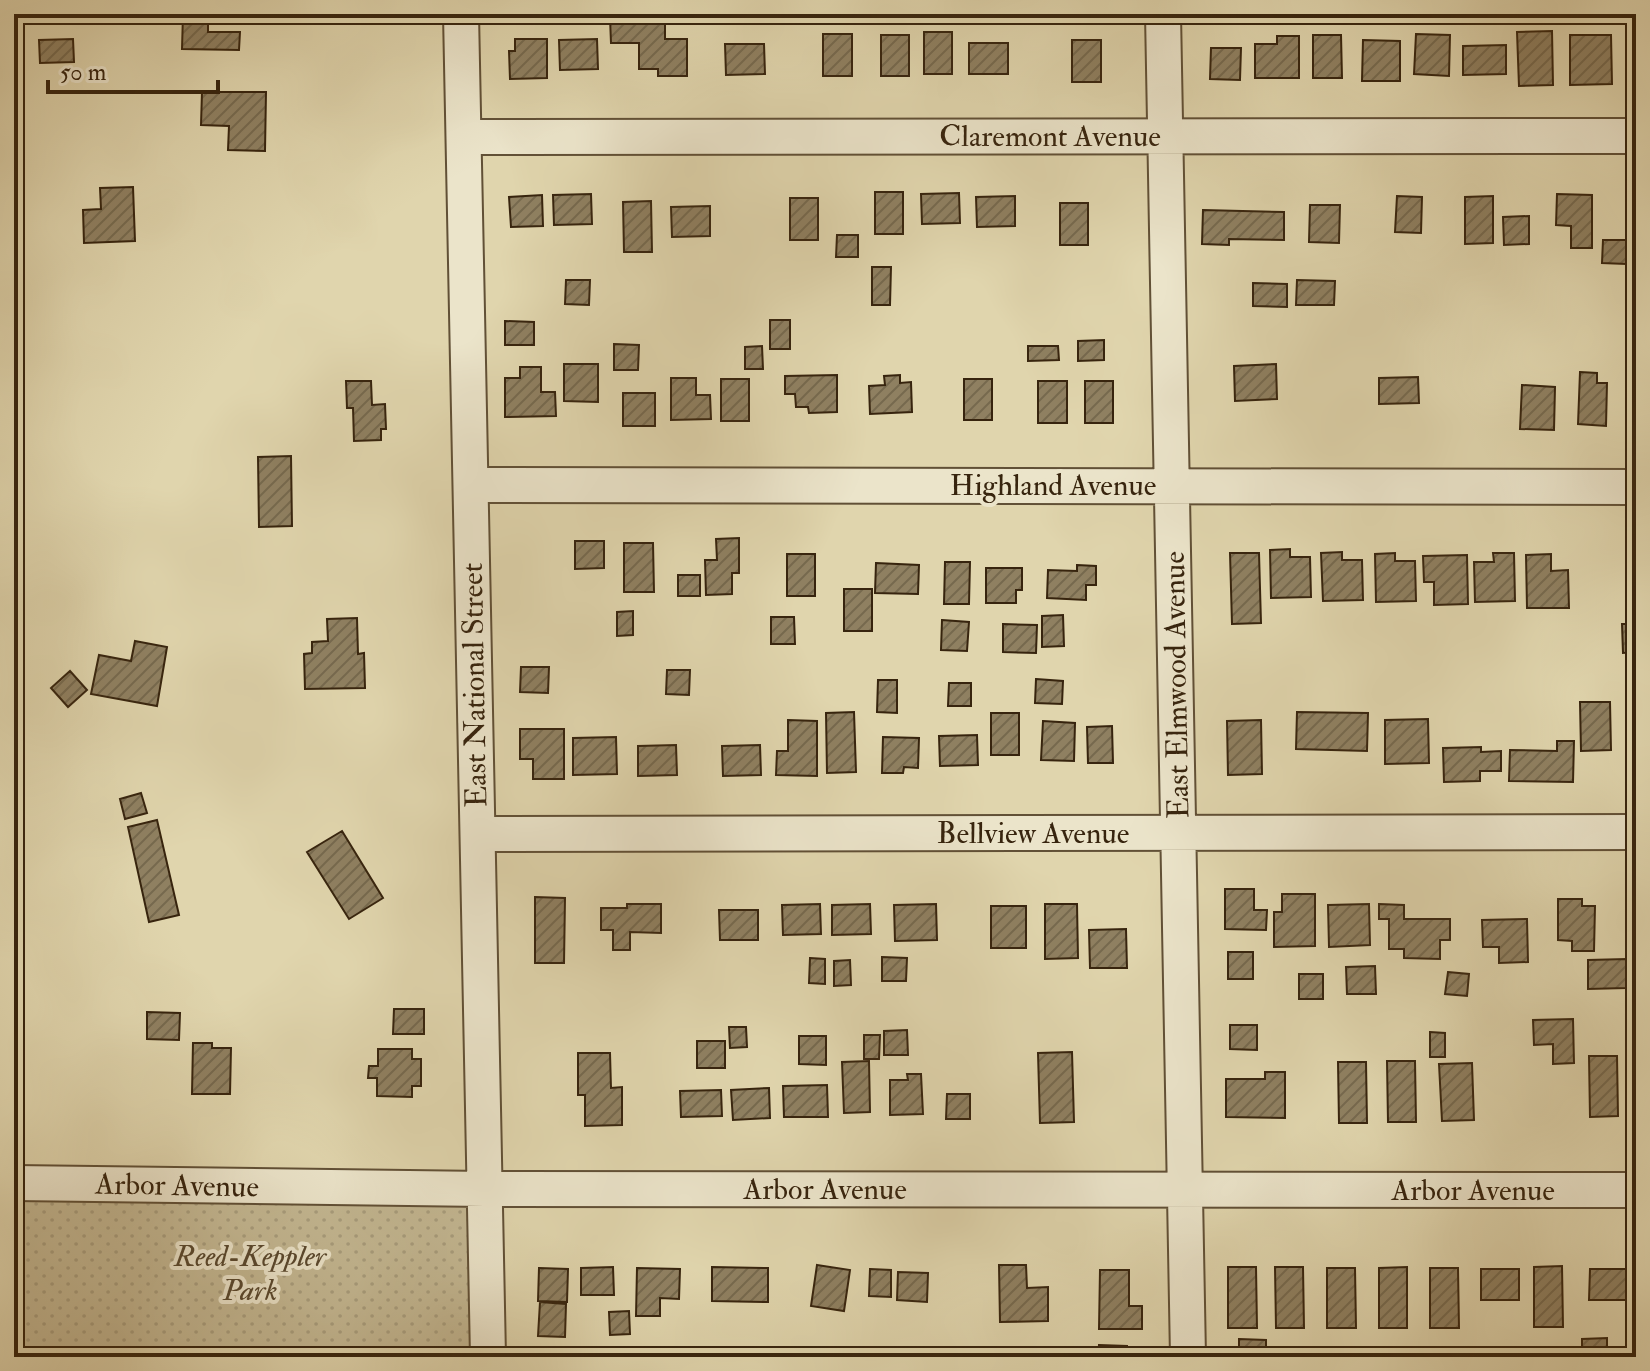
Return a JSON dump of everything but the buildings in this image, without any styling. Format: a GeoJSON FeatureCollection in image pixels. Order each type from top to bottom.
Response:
{"type":"FeatureCollection","features":[{"type":"Feature","properties":{"kind":"street","name":"East National Street"},"geometry":{"type":"LineString","coordinates":[[461,14],[488,1357]]}},
{"type":"Feature","properties":{"kind":"street","name":"East Elmwood Avenue"},"geometry":{"type":"LineString","coordinates":[[1163,14],[1188,1357]]}},
{"type":"Feature","properties":{"kind":"street","name":"Claremont Avenue"},"geometry":{"type":"LineString","coordinates":[[464,137],[1636,136]]}},
{"type":"Feature","properties":{"kind":"street","name":"Highland Avenue"},"geometry":{"type":"LineString","coordinates":[[471,485],[1636,487]]}},
{"type":"Feature","properties":{"kind":"street","name":"Bellview Avenue"},"geometry":{"type":"LineString","coordinates":[[478,834],[1636,832]]}},
{"type":"Feature","properties":{"kind":"street","name":"Arbor Avenue"},"geometry":{"type":"LineString","coordinates":[[14,1183],[485,1189],[1636,1190]]}},
{"type":"Feature","properties":{"kind":"green space","name":"Reed-Keppler Park"},"geometry":{"type":"Polygon","coordinates":[[[14,1189],[485,1189],[488,1357],[14,1357],[14,1189]]]}}]}
